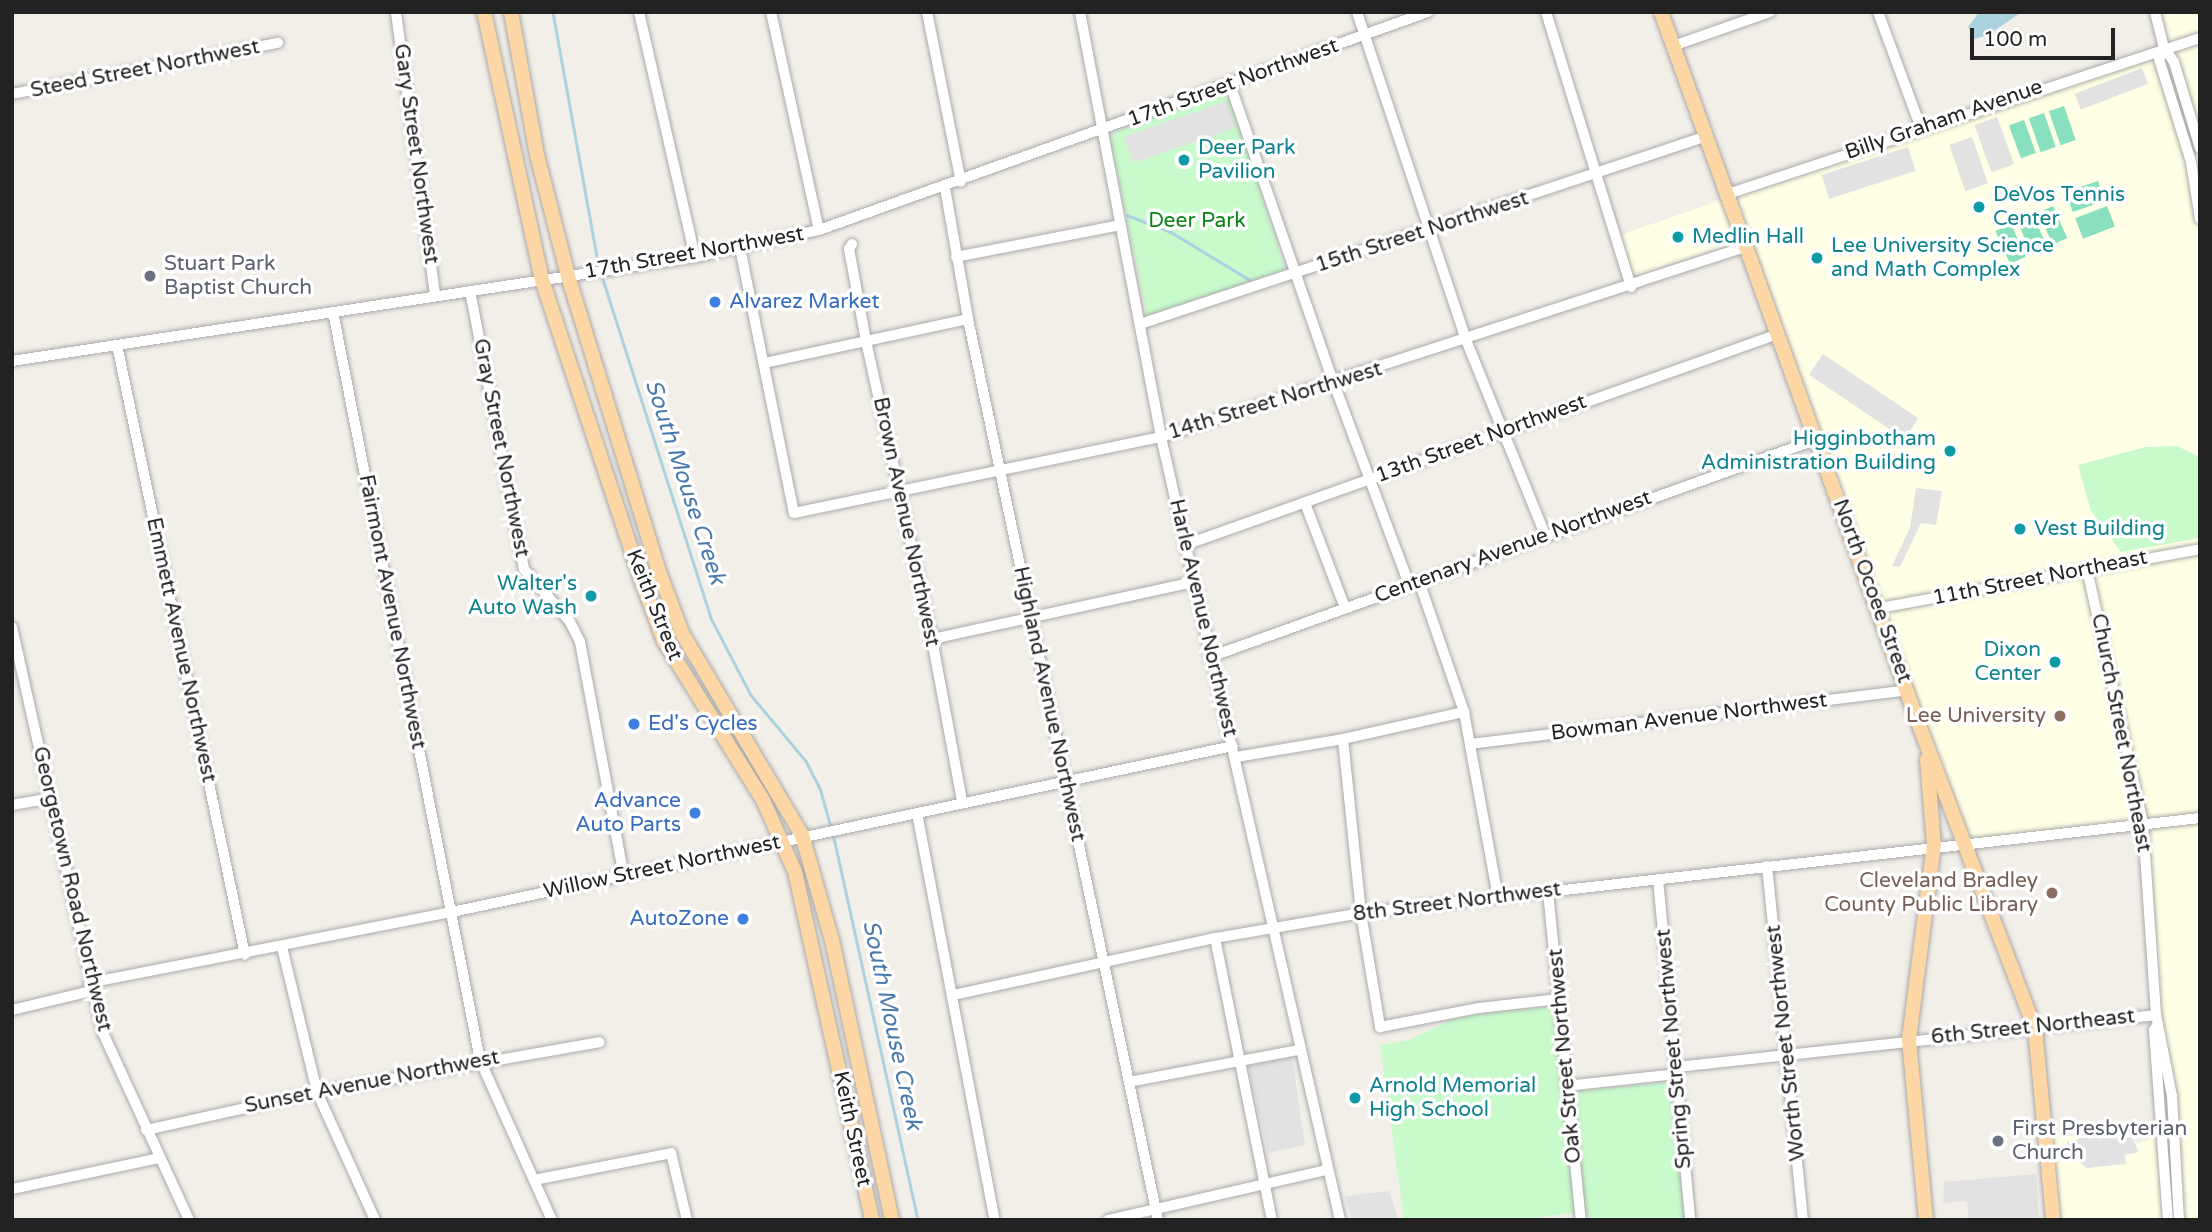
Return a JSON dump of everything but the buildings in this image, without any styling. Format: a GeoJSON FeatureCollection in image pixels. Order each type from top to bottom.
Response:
{"type":"FeatureCollection","features":[{"type":"Feature","properties":{"kind":"main road","name":"Keith Street"},"geometry":{"type":"LineString","coordinates":[[484,12],[542,279],[639,574],[664,641],[763,800],[795,872],[872,1220]]}},
{"type":"Feature","properties":{"kind":"main road","name":"Keith Street"},"geometry":{"type":"LineString","coordinates":[[511,12],[536,150],[568,276],[658,569],[682,634],[802,835],[832,940],[892,1220]]}},
{"type":"Feature","properties":{"kind":"main road","name":"North Ocoee Street"},"geometry":{"type":"LineString","coordinates":[[1661,12],[1725,195],[1880,608],[1916,717],[1966,841],[2035,1028],[2053,1220]]}},
{"type":"Feature","properties":{"kind":"main road"},"geometry":{"type":"LineString","coordinates":[[521,186],[536,150]]}},
{"type":"Feature","properties":{"kind":"main road"},"geometry":{"type":"LineString","coordinates":[[1916,717],[1927,762],[1934,845],[1909,1039],[1926,1220]]}},
{"type":"Feature","properties":{"kind":"main road"},"geometry":{"type":"LineString","coordinates":[[863,1179],[883,1175]]}},
{"type":"Feature","properties":{"kind":"street"},"geometry":{"type":"LineString","coordinates":[[639,12],[695,257]]}},
{"type":"Feature","properties":{"kind":"street"},"geometry":{"type":"LineString","coordinates":[[771,12],[819,230]]}},
{"type":"Feature","properties":{"kind":"street"},"geometry":{"type":"LineString","coordinates":[[927,12],[961,182]]}},
{"type":"Feature","properties":{"kind":"street","name":"Harle Avenue Northwest"},"geometry":{"type":"LineString","coordinates":[[1080,12],[1161,437],[1210,657],[1235,751],[1275,926],[1298,1050],[1340,1220]]}},
{"type":"Feature","properties":{"kind":"street"},"geometry":{"type":"LineString","coordinates":[[1357,12],[1466,340],[1545,535]]}},
{"type":"Feature","properties":{"kind":"street","name":"17th Street Northwest"},"geometry":{"type":"LineString","coordinates":[[12,361],[695,257],[819,230],[945,188],[1428,12]]}},
{"type":"Feature","properties":{"kind":"street"},"geometry":{"type":"LineString","coordinates":[[1546,12],[1631,286]]}},
{"type":"Feature","properties":{"kind":"street"},"geometry":{"type":"LineString","coordinates":[[1673,46],[1770,12]]}},
{"type":"Feature","properties":{"kind":"street"},"geometry":{"type":"LineString","coordinates":[[1878,12],[1922,128]]}},
{"type":"Feature","properties":{"kind":"street"},"geometry":{"type":"LineString","coordinates":[[2155,12],[2164,48],[2174,62],[2200,148]]}},
{"type":"Feature","properties":{"kind":"street","name":"Gary Street Northwest"},"geometry":{"type":"LineString","coordinates":[[396,13],[435,295]]}},
{"type":"Feature","properties":{"kind":"street","name":"Billy Graham Avenue"},"geometry":{"type":"LineString","coordinates":[[1725,195],[2200,38]]}},
{"type":"Feature","properties":{"kind":"street","name":"Steed Street Northwest"},"geometry":{"type":"LineString","coordinates":[[12,94],[278,43]]}},
{"type":"Feature","properties":{"kind":"street"},"geometry":{"type":"LineString","coordinates":[[2164,48],[2159,59],[2190,162],[2200,219]]}},
{"type":"Feature","properties":{"kind":"street"},"geometry":{"type":"LineString","coordinates":[[1230,84],[1371,479],[1464,712],[1497,898]]}},
{"type":"Feature","properties":{"kind":"street","name":"15th Street Northwest"},"geometry":{"type":"LineString","coordinates":[[1140,324],[1704,137]]}},
{"type":"Feature","properties":{"kind":"street","name":"Highland Avenue Northwest"},"geometry":{"type":"LineString","coordinates":[[945,188],[968,319],[1157,1214]]}},
{"type":"Feature","properties":{"kind":"street"},"geometry":{"type":"LineString","coordinates":[[956,257],[1121,225]]}},
{"type":"Feature","properties":{"kind":"street","name":"Brown Avenue Northwest"},"geometry":{"type":"LineString","coordinates":[[852,244],[849,249],[866,341],[932,639],[962,802]]}},
{"type":"Feature","properties":{"kind":"street","name":"14th Street Northwest"},"geometry":{"type":"LineString","coordinates":[[764,363],[794,513],[901,493],[1161,437],[1466,340],[1745,247]]}},
{"type":"Feature","properties":{"kind":"street"},"geometry":{"type":"LineString","coordinates":[[740,248],[764,363],[968,319]]}},
{"type":"Feature","properties":{"kind":"street","name":"Gray Street Northwest"},"geometry":{"type":"LineString","coordinates":[[470,290],[524,569],[570,622],[580,642],[624,876]]}},
{"type":"Feature","properties":{"kind":"street","name":"Fairmont Avenue Northwest"},"geometry":{"type":"LineString","coordinates":[[333,312],[480,1060],[552,1220]]}},
{"type":"Feature","properties":{"kind":"street","name":"13th Street Northwest"},"geometry":{"type":"LineString","coordinates":[[1185,545],[1778,334]]}},
{"type":"Feature","properties":{"kind":"street","name":"Emmett Avenue Northwest"},"geometry":{"type":"LineString","coordinates":[[117,345],[245,955]]}},
{"type":"Feature","properties":{"kind":"street","name":"Centenary Avenue Northwest"},"geometry":{"type":"LineString","coordinates":[[1210,657],[1818,439]]}},
{"type":"Feature","properties":{"kind":"street"},"geometry":{"type":"LineString","coordinates":[[1305,503],[1345,608]]}},
{"type":"Feature","properties":{"kind":"street","name":"11th Street Northeast"},"geometry":{"type":"LineString","coordinates":[[1880,608],[2200,549]]}},
{"type":"Feature","properties":{"kind":"street"},"geometry":{"type":"LineString","coordinates":[[639,574],[658,569]]}},
{"type":"Feature","properties":{"kind":"street","name":"Church Street Northeast"},"geometry":{"type":"LineString","coordinates":[[2087,569],[2143,824],[2157,1019],[2172,1096],[2179,1220]]}},
{"type":"Feature","properties":{"kind":"street"},"geometry":{"type":"LineString","coordinates":[[932,639],[1193,582]]}},
{"type":"Feature","properties":{"kind":"street","name":"Georgetown Road Northwest"},"geometry":{"type":"LineString","coordinates":[[12,627],[90,987],[103,1033],[188,1220]]}},
{"type":"Feature","properties":{"kind":"street","name":"Bowman Avenue Northwest"},"geometry":{"type":"LineString","coordinates":[[1470,744],[1907,690]]}},
{"type":"Feature","properties":{"kind":"street","name":"Willow Street Northwest"},"geometry":{"type":"LineString","coordinates":[[12,1010],[90,987],[624,876],[802,835],[837,830],[1064,780],[1235,751],[1343,740],[1464,712]]}},
{"type":"Feature","properties":{"kind":"street"},"geometry":{"type":"LineString","coordinates":[[1343,740],[1360,913],[1380,1027],[1479,1008],[1559,999]]}},
{"type":"Feature","properties":{"kind":"street"},"geometry":{"type":"LineString","coordinates":[[12,805],[50,798]]}},
{"type":"Feature","properties":{"kind":"street"},"geometry":{"type":"LineString","coordinates":[[917,813],[995,1220]]}},
{"type":"Feature","properties":{"kind":"street","name":"8th Street Northwest"},"geometry":{"type":"LineString","coordinates":[[953,995],[1214,938],[1360,913],[1966,841],[2200,818]]}},
{"type":"Feature","properties":{"kind":"street","name":"Worth Street Northwest"},"geometry":{"type":"LineString","coordinates":[[1767,866],[1803,1220]]}},
{"type":"Feature","properties":{"kind":"street","name":"Spring Street Northwest"},"geometry":{"type":"LineString","coordinates":[[1658,879],[1690,1220]]}},
{"type":"Feature","properties":{"kind":"street","name":"Oak Street Northwest"},"geometry":{"type":"LineString","coordinates":[[1548,892],[1581,1220]]}},
{"type":"Feature","properties":{"kind":"street"},"geometry":{"type":"LineString","coordinates":[[1214,938],[1272,1220]]}},
{"type":"Feature","properties":{"kind":"street"},"geometry":{"type":"LineString","coordinates":[[282,947],[317,1092],[374,1220]]}},
{"type":"Feature","properties":{"kind":"street","name":"Church Street Northeast"},"geometry":{"type":"LineString","coordinates":[[2157,1019],[2154,1030],[2168,1220]]}},
{"type":"Feature","properties":{"kind":"street","name":"6th Street Northeast"},"geometry":{"type":"LineString","coordinates":[[1566,1086],[1909,1039],[2157,1019]]}},
{"type":"Feature","properties":{"kind":"street","name":"Sunset Avenue Northwest"},"geometry":{"type":"LineString","coordinates":[[146,1130],[317,1092],[480,1060],[600,1042]]}},
{"type":"Feature","properties":{"kind":"street"},"geometry":{"type":"LineString","coordinates":[[1129,1082],[1298,1050]]}},
{"type":"Feature","properties":{"kind":"street"},"geometry":{"type":"LineString","coordinates":[[534,1180],[671,1153],[687,1220]]}},
{"type":"Feature","properties":{"kind":"street"},"geometry":{"type":"LineString","coordinates":[[12,1189],[159,1158]]}},
{"type":"Feature","properties":{"kind":"street"},"geometry":{"type":"LineString","coordinates":[[1108,1220],[1157,1214],[1326,1170]]}},
{"type":"Feature","properties":{"kind":"shaded area","name":"Lee University"},"geometry":{"type":"Polygon","coordinates":[[[2155,12],[2200,12],[2200,1220],[2060,1220],[2053,1136],[2132,1136],[2137,1144],[2155,1137],[2143,824],[1966,841],[1749,231],[1732,237],[1732,244],[1634,276],[1620,235],[2163,48],[2155,12]]]}},
{"type":"Feature","properties":{"kind":"shaded area"},"geometry":{"type":"Polygon","coordinates":[[[2142,68],[2148,84],[2081,110],[2075,94],[2142,68]]]}},
{"type":"Feature","properties":{"kind":"shaded area"},"geometry":{"type":"Polygon","coordinates":[[[1227,101],[1236,127],[1133,163],[1124,136],[1227,101]]]}},
{"type":"Feature","properties":{"kind":"shaded area"},"geometry":{"type":"Polygon","coordinates":[[[1997,117],[2014,164],[1992,172],[1974,125],[1997,117]]]}},
{"type":"Feature","properties":{"kind":"shaded area"},"geometry":{"type":"Polygon","coordinates":[[[1972,137],[1988,183],[1965,191],[1949,145],[1972,137]]]}},
{"type":"Feature","properties":{"kind":"shaded area"},"geometry":{"type":"Polygon","coordinates":[[[1908,147],[1916,171],[1829,199],[1821,175],[1908,147]]]}},
{"type":"Feature","properties":{"kind":"shaded area"},"geometry":{"type":"Polygon","coordinates":[[[1823,354],[1918,418],[1904,439],[1809,375],[1823,354]]]}},
{"type":"Feature","properties":{"kind":"shaded area"},"geometry":{"type":"Polygon","coordinates":[[[1916,488],[1942,491],[1936,525],[1921,523],[1900,567],[1892,566],[1910,528],[1916,488]]]}},
{"type":"Feature","properties":{"kind":"shaded area"},"geometry":{"type":"Polygon","coordinates":[[[1292,1057],[1305,1145],[1268,1153],[1248,1067],[1292,1057]]]}},
{"type":"Feature","properties":{"kind":"shaded area"},"geometry":{"type":"Polygon","coordinates":[[[2132,1137],[2139,1152],[2125,1155],[2126,1164],[2087,1168],[2068,1153],[2067,1141],[2075,1144],[2078,1138],[2132,1137]]]}},
{"type":"Feature","properties":{"kind":"shaded area"},"geometry":{"type":"Polygon","coordinates":[[[2036,1174],[2039,1218],[1969,1220],[1967,1201],[1943,1203],[1944,1182],[2036,1174]]]}},
{"type":"Feature","properties":{"kind":"shaded area"},"geometry":{"type":"Polygon","coordinates":[[[1389,1191],[1399,1220],[1352,1220],[1345,1196],[1389,1191]]]}},
{"type":"Feature","properties":{"kind":"green space","name":"Deer Park"},"geometry":{"type":"Polygon","coordinates":[[[1221,93],[1233,103],[1285,270],[1147,316],[1110,137],[1117,131],[1221,93]]]}},
{"type":"Feature","properties":{"kind":"green space"},"geometry":{"type":"Polygon","coordinates":[[[2064,106],[2076,140],[2061,145],[2049,111],[2064,106]]]}},
{"type":"Feature","properties":{"kind":"green space"},"geometry":{"type":"Polygon","coordinates":[[[2044,113],[2056,147],[2041,152],[2029,118],[2044,113]]]}},
{"type":"Feature","properties":{"kind":"green space"},"geometry":{"type":"Polygon","coordinates":[[[2024,120],[2036,153],[2021,158],[2009,125],[2024,120]]]}},
{"type":"Feature","properties":{"kind":"green space"},"geometry":{"type":"Polygon","coordinates":[[[2098,181],[2105,201],[2073,212],[2066,192],[2098,181]]]}},
{"type":"Feature","properties":{"kind":"green space"},"geometry":{"type":"Polygon","coordinates":[[[2053,206],[2067,238],[2053,244],[2038,213],[2053,206]]]}},
{"type":"Feature","properties":{"kind":"green space"},"geometry":{"type":"Polygon","coordinates":[[[2107,206],[2115,227],[2083,239],[2075,218],[2107,206]]]}},
{"type":"Feature","properties":{"kind":"green space"},"geometry":{"type":"Polygon","coordinates":[[[2033,215],[2047,247],[2032,254],[2017,222],[2033,215]]]}},
{"type":"Feature","properties":{"kind":"green space"},"geometry":{"type":"Polygon","coordinates":[[[2011,224],[2026,257],[2010,264],[1995,231],[2011,224]]]}},
{"type":"Feature","properties":{"kind":"green space"},"geometry":{"type":"Polygon","coordinates":[[[2177,446],[2200,457],[2200,538],[2121,552],[2091,511],[2078,465],[2146,447],[2177,446]]]}},
{"type":"Feature","properties":{"kind":"green space"},"geometry":{"type":"Polygon","coordinates":[[[1553,1006],[1562,1092],[1672,1082],[1685,1220],[1588,1220],[1586,1211],[1523,1220],[1404,1220],[1380,1045],[1409,1040],[1460,1016],[1553,1006]]]}},
{"type":"Feature","properties":{"kind":"water"},"geometry":{"type":"Polygon","coordinates":[[[1979,12],[2022,12],[1988,35],[1974,39],[1968,27],[1979,12]]]}},
{"type":"Feature","properties":{"kind":"waterway","name":"South Mouse Creek"},"geometry":{"type":"LineString","coordinates":[[553,12],[599,267]]}},
{"type":"Feature","properties":{"kind":"waterway"},"geometry":{"type":"LineString","coordinates":[[1127,215],[1171,232],[1250,280]]}},
{"type":"Feature","properties":{"kind":"waterway","name":"South Mouse Creek"},"geometry":{"type":"LineString","coordinates":[[601,273],[712,620],[751,695],[806,761],[820,788],[831,827]]}},
{"type":"Feature","properties":{"kind":"waterway","name":"South Mouse Creek"},"geometry":{"type":"LineString","coordinates":[[833,833],[918,1220]]}},
{"type":"Feature","properties":{"kind":"place","name":"Deer Park Pavilion"},"geometry":{"type":"Point","coordinates":[1184,160]}},
{"type":"Feature","properties":{"kind":"place","name":"DeVos Tennis Center"},"geometry":{"type":"Point","coordinates":[1979,207]}},
{"type":"Feature","properties":{"kind":"place","name":"Medlin Hall"},"geometry":{"type":"Point","coordinates":[1678,237]}},
{"type":"Feature","properties":{"kind":"place","name":"Lee University Science and Math Complex"},"geometry":{"type":"Point","coordinates":[1817,258]}},
{"type":"Feature","properties":{"kind":"place","name":"Stuart Park Baptist Church"},"geometry":{"type":"Point","coordinates":[150,276]}},
{"type":"Feature","properties":{"kind":"place","name":"Alvarez Market"},"geometry":{"type":"Point","coordinates":[715,302]}},
{"type":"Feature","properties":{"kind":"place","name":"Higginbotham Administration Building"},"geometry":{"type":"Point","coordinates":[1950,451]}},
{"type":"Feature","properties":{"kind":"place","name":"Vest Building"},"geometry":{"type":"Point","coordinates":[2020,529]}},
{"type":"Feature","properties":{"kind":"place","name":"Walter's Auto Wash"},"geometry":{"type":"Point","coordinates":[591,596]}},
{"type":"Feature","properties":{"kind":"place","name":"Dixon Center"},"geometry":{"type":"Point","coordinates":[2055,662]}},
{"type":"Feature","properties":{"kind":"place","name":"Lee University"},"geometry":{"type":"Point","coordinates":[2060,716]}},
{"type":"Feature","properties":{"kind":"place","name":"Ed's Cycles"},"geometry":{"type":"Point","coordinates":[634,724]}},
{"type":"Feature","properties":{"kind":"place","name":"Advance Auto Parts"},"geometry":{"type":"Point","coordinates":[695,813]}},
{"type":"Feature","properties":{"kind":"place","name":"Cleveland Bradley County Public Library"},"geometry":{"type":"Point","coordinates":[2052,893]}},
{"type":"Feature","properties":{"kind":"place","name":"AutoZone"},"geometry":{"type":"Point","coordinates":[743,919]}},
{"type":"Feature","properties":{"kind":"place","name":"Arnold Memorial High School"},"geometry":{"type":"Point","coordinates":[1355,1098]}},
{"type":"Feature","properties":{"kind":"place","name":"First Presbyterian Church"},"geometry":{"type":"Point","coordinates":[1998,1141]}}]}
